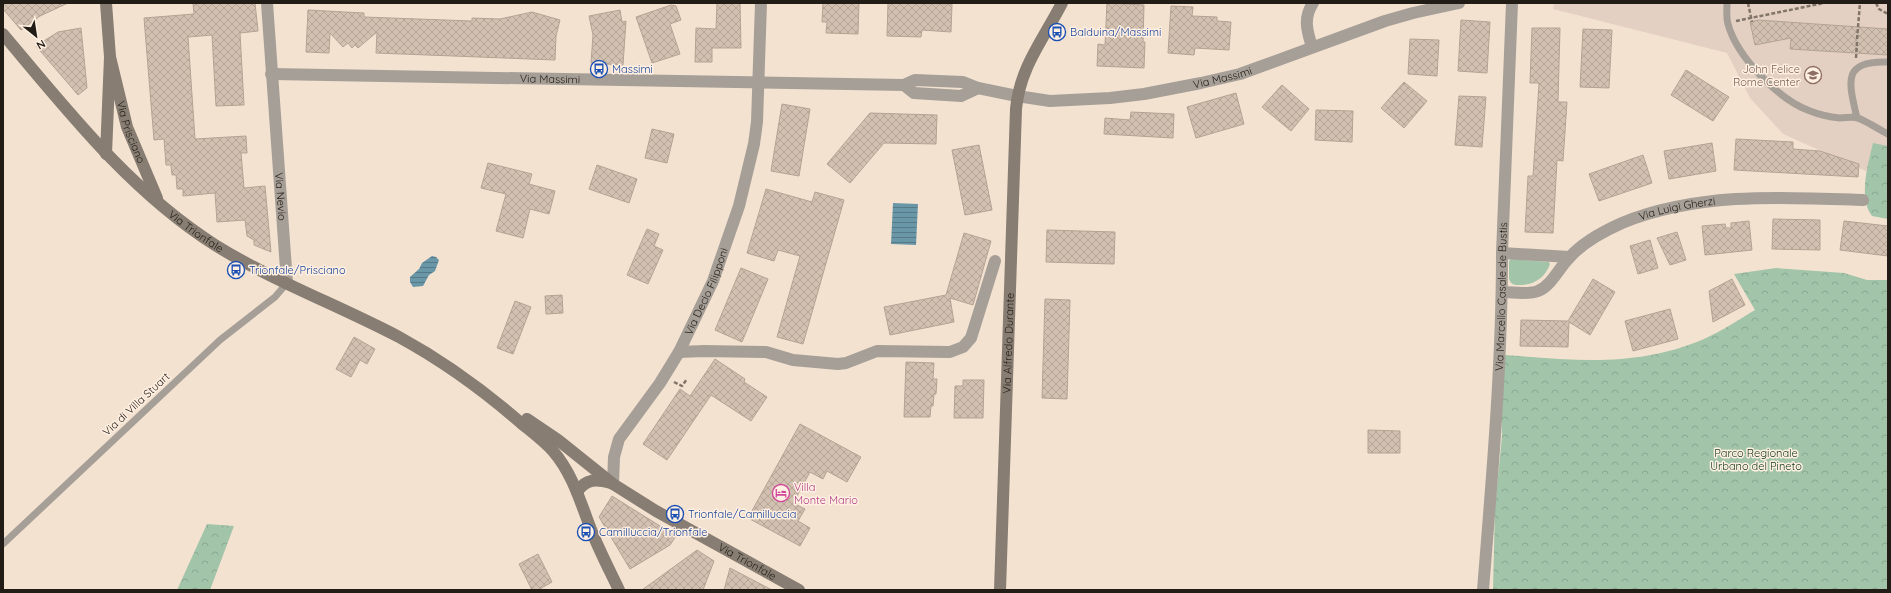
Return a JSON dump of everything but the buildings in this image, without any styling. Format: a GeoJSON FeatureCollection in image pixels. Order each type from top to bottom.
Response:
{"type":"FeatureCollection","features":[{"type":"Feature","properties":{"kind":"main road","name":"Via Prisciano"},"geometry":{"type":"LineString","coordinates":[[106,3],[110,57],[106,154]]}},
{"type":"Feature","properties":{"kind":"main road","name":"Via Alfredo Durante"},"geometry":{"type":"LineString","coordinates":[[1000,590],[1017,96],[1028,63],[1062,3]]}},
{"type":"Feature","properties":{"kind":"main road","name":"Via Trionfale"},"geometry":{"type":"LineString","coordinates":[[3,34],[106,154],[160,204],[214,244],[252,266],[408,342],[558,440],[613,484],[656,511],[799,590]]}},
{"type":"Feature","properties":{"kind":"main road","name":"Via Prisciano"},"geometry":{"type":"LineString","coordinates":[[110,57],[127,127],[135,150],[160,204]]}},
{"type":"Feature","properties":{"kind":"main road","name":"Via Trionfale"},"geometry":{"type":"LineString","coordinates":[[498,402],[553,452],[578,492],[584,484],[590,481],[600,480],[613,484]]}},
{"type":"Feature","properties":{"kind":"main road"},"geometry":{"type":"LineString","coordinates":[[578,492],[592,533],[619,590]]}},
{"type":"Feature","properties":{"kind":"street","name":"Via Nevio"},"geometry":{"type":"LineString","coordinates":[[267,3],[287,283]]}},
{"type":"Feature","properties":{"kind":"street","name":"Via Decio Filipponi"},"geometry":{"type":"LineString","coordinates":[[613,484],[614,457],[619,439],[663,378],[679,352],[714,281],[739,206],[754,144],[758,111],[761,3]]}},
{"type":"Feature","properties":{"kind":"street"},"geometry":{"type":"LineString","coordinates":[[1312,47],[1306,20],[1308,10],[1313,3]]}},
{"type":"Feature","properties":{"kind":"street","name":"Via Massimi"},"geometry":{"type":"LineString","coordinates":[[271,74],[904,85],[915,80],[962,82],[978,88],[1050,101],[1110,98],[1172,90],[1240,74],[1312,47],[1413,13],[1459,3]]}},
{"type":"Feature","properties":{"kind":"street","name":"Via Marcello Casale de Bustis"},"geometry":{"type":"LineString","coordinates":[[1483,590],[1493,474],[1502,292],[1502,253],[1512,3]]}},
{"type":"Feature","properties":{"kind":"street","name":"Via Luigi Gherzi"},"geometry":{"type":"LineString","coordinates":[[1502,292],[1538,291],[1547,285],[1569,257],[1593,239],[1622,224],[1666,209],[1722,200],[1782,197],[1863,200]]}},
{"type":"Feature","properties":{"kind":"street"},"geometry":{"type":"LineString","coordinates":[[1502,253],[1569,257]]}},
{"type":"Feature","properties":{"kind":"street"},"geometry":{"type":"LineString","coordinates":[[679,352],[766,352],[793,360],[838,364],[846,364],[877,351],[950,352],[962,347],[971,338],[994,261]]}},
{"type":"Feature","properties":{"kind":"lane"},"geometry":{"type":"LineString","coordinates":[[1727,3],[1728,23],[1736,42],[1753,67],[1764,79],[1792,102],[1822,116],[1857,118],[1888,134]]}},
{"type":"Feature","properties":{"kind":"lane"},"geometry":{"type":"LineString","coordinates":[[1857,118],[1850,86],[1850,80],[1855,69],[1862,64],[1888,62]]}},
{"type":"Feature","properties":{"kind":"lane","name":"Via di Villa Stuart"},"geometry":{"type":"LineString","coordinates":[[3,544],[220,340],[275,297],[287,283]]}},
{"type":"Feature","properties":{"kind":"path"},"geometry":{"type":"LineString","coordinates":[[1748,3],[1751,20]]}},
{"type":"Feature","properties":{"kind":"path"},"geometry":{"type":"LineString","coordinates":[[1728,23],[1751,20],[1824,3]]}},
{"type":"Feature","properties":{"kind":"path"},"geometry":{"type":"LineString","coordinates":[[1857,39],[1860,3]]}},
{"type":"Feature","properties":{"kind":"path"},"geometry":{"type":"LineString","coordinates":[[1876,3],[1879,9],[1888,14]]}},
{"type":"Feature","properties":{"kind":"path"},"geometry":{"type":"LineString","coordinates":[[672,381],[682,386],[687,379]]}},
{"type":"Feature","properties":{"kind":"shaded area","name":"John Felice Rome Center"},"geometry":{"type":"Polygon","coordinates":[[[1554,3],[1888,3],[1888,175],[1877,176],[1783,134],[1750,98],[1727,53],[1553,9],[1554,3]]]}},
{"type":"Feature","properties":{"kind":"green space"},"geometry":{"type":"Polygon","coordinates":[[[1873,143],[1888,146],[1888,219],[1872,216],[1868,209],[1866,200],[1865,181],[1873,143]]]}},
{"type":"Feature","properties":{"kind":"green space"},"geometry":{"type":"Polygon","coordinates":[[[1511,259],[1549,262],[1550,264],[1542,277],[1538,280],[1529,284],[1515,285],[1511,283],[1509,279],[1509,261],[1511,259]]]}},
{"type":"Feature","properties":{"kind":"green space","name":"Parco Regionale Urbano del Pineto"},"geometry":{"type":"Polygon","coordinates":[[[1776,268],[1844,273],[1867,280],[1888,280],[1888,590],[1493,590],[1495,508],[1502,436],[1501,372],[1505,355],[1556,359],[1606,360],[1630,358],[1679,348],[1711,336],[1755,310],[1734,274],[1776,268]]]}},
{"type":"Feature","properties":{"kind":"green space"},"geometry":{"type":"Polygon","coordinates":[[[207,524],[234,526],[210,590],[177,590],[207,524]]]}},
{"type":"Feature","properties":{"kind":"water"},"geometry":{"type":"Polygon","coordinates":[[[893,203],[918,204],[916,245],[891,244],[893,203]]]}},
{"type":"Feature","properties":{"kind":"water"},"geometry":{"type":"Polygon","coordinates":[[[432,256],[439,260],[435,271],[429,275],[423,286],[413,287],[410,282],[410,277],[419,269],[422,263],[432,256]]]}},
{"type":"Feature","properties":{"kind":"place","name":"Balduina/Massimi"},"geometry":{"type":"Point","coordinates":[1057,32]}},
{"type":"Feature","properties":{"kind":"place","name":"Massimi"},"geometry":{"type":"Point","coordinates":[599,69]}},
{"type":"Feature","properties":{"kind":"place","name":"John Felice Rome Center"},"geometry":{"type":"Point","coordinates":[1813,75]}},
{"type":"Feature","properties":{"kind":"place","name":"Trionfale/Prisciano"},"geometry":{"type":"Point","coordinates":[236,270]}},
{"type":"Feature","properties":{"kind":"place","name":"Villa Monte Mario"},"geometry":{"type":"Point","coordinates":[781,493]}},
{"type":"Feature","properties":{"kind":"place","name":"Trionfale/Camilluccia"},"geometry":{"type":"Point","coordinates":[675,514]}},
{"type":"Feature","properties":{"kind":"place","name":"Camilluccia/Trionfale"},"geometry":{"type":"Point","coordinates":[586,532]}}]}
